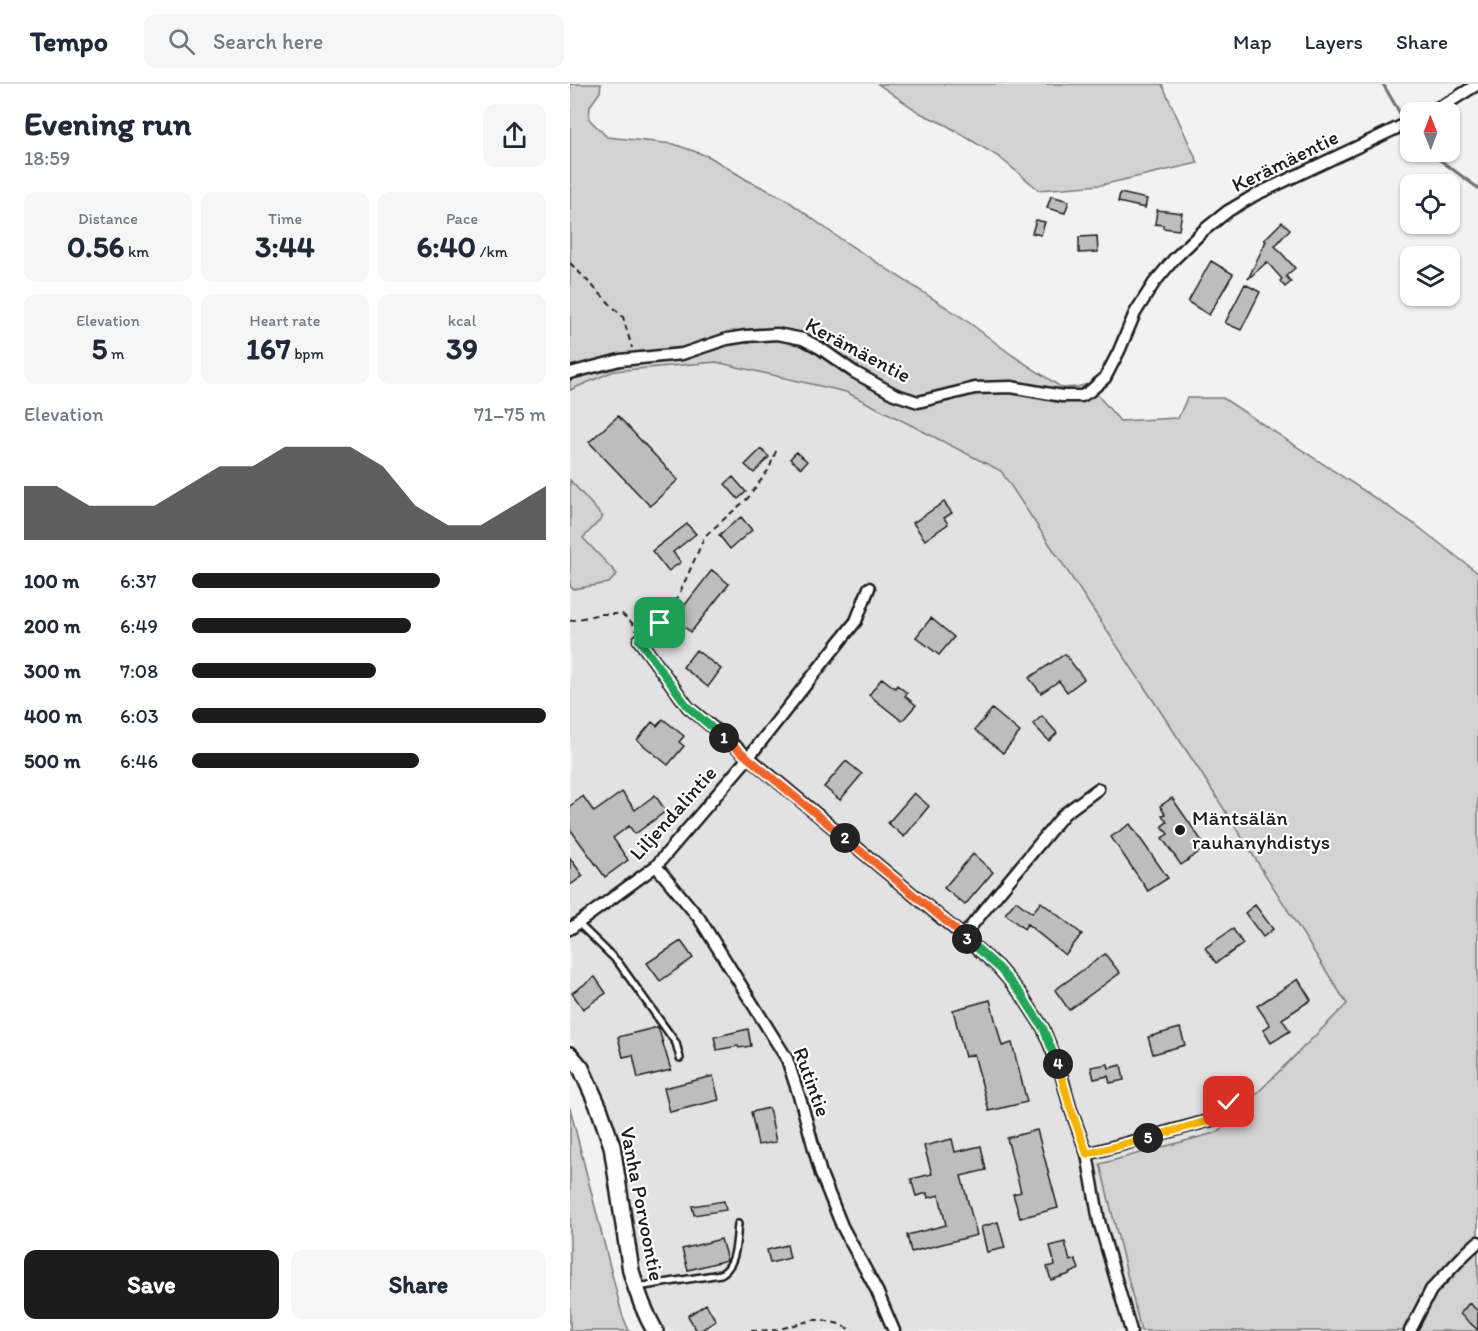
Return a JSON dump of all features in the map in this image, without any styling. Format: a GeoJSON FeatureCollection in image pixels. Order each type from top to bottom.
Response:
{"type":"FeatureCollection","features":[{"type":"Feature","properties":{"kind":"main road","name":"Vanha Porvoontie"},"geometry":{"type":"LineString","coordinates":[[570,1054],[581,1068],[599,1108],[612,1146],[631,1271],[647,1318],[655,1331]]}},
{"type":"Feature","properties":{"kind":"street"},"geometry":{"type":"LineString","coordinates":[[1449,102],[1478,84]]}},
{"type":"Feature","properties":{"kind":"street","name":"Kerämäentie"},"geometry":{"type":"LineString","coordinates":[[570,372],[620,360],[682,354],[737,337],[777,334],[803,339],[854,372],[894,394],[918,402],[975,388],[1011,387],[1062,396],[1082,396],[1105,378],[1135,314],[1154,283],[1174,259],[1204,230],[1228,211],[1255,195],[1400,127]]}},
{"type":"Feature","properties":{"kind":"street","name":"Liljendalintie"},"geometry":{"type":"LineString","coordinates":[[574,926],[656,866],[748,758],[856,621],[869,588]]}},
{"type":"Feature","properties":{"kind":"street"},"geometry":{"type":"LineString","coordinates":[[639,640],[688,707],[963,936],[997,966],[1021,994],[1043,1028],[1060,1070],[1070,1107],[1087,1154],[1099,1221],[1131,1331]]}},
{"type":"Feature","properties":{"kind":"street"},"geometry":{"type":"LineString","coordinates":[[963,936],[1064,814],[1098,789]]}},
{"type":"Feature","properties":{"kind":"street","name":"Rutintie"},"geometry":{"type":"LineString","coordinates":[[656,866],[699,918],[787,1059],[825,1185],[842,1226],[877,1291],[894,1331]]}},
{"type":"Feature","properties":{"kind":"street"},"geometry":{"type":"LineString","coordinates":[[1087,1154],[1215,1119],[1229,1102]]}},
{"type":"Feature","properties":{"kind":"street"},"geometry":{"type":"LineString","coordinates":[[1410,1331],[1431,1290],[1478,1242]]}},
{"type":"Feature","properties":{"kind":"lane"},"geometry":{"type":"LineString","coordinates":[[574,926],[618,962],[676,1043],[680,1058]]}},
{"type":"Feature","properties":{"kind":"lane"},"geometry":{"type":"LineString","coordinates":[[636,1287],[721,1274],[728,1270],[733,1259],[738,1224]]}},
{"type":"Feature","properties":{"kind":"path"},"geometry":{"type":"LineString","coordinates":[[570,263],[623,317],[634,359]]}},
{"type":"Feature","properties":{"kind":"path"},"geometry":{"type":"LineString","coordinates":[[570,621],[600,614],[622,614],[633,624],[639,640],[660,623],[678,597],[705,536],[748,498],[769,469],[776,451]]}},
{"type":"Feature","properties":{"kind":"path"},"geometry":{"type":"LineString","coordinates":[[751,1331],[776,1330],[813,1320],[839,1324],[853,1331]]}},
{"type":"Feature","properties":{"kind":"shaded area"},"geometry":{"type":"Polygon","coordinates":[[[570,84],[601,84],[600,92],[590,106],[589,119],[607,137],[674,144],[710,157],[747,180],[784,198],[839,238],[963,318],[1012,355],[1062,388],[1088,384],[1120,421],[1178,418],[1187,398],[1223,398],[1416,525],[1478,573],[1478,1331],[1141,1331],[1100,1164],[1218,1132],[1347,1004],[1198,768],[1001,471],[846,392],[716,362],[614,371],[570,390],[570,84]]]}},
{"type":"Feature","properties":{"kind":"shaded area"},"geometry":{"type":"Polygon","coordinates":[[[878,84],[1162,84],[1198,163],[1101,185],[1039,190],[999,157],[946,125],[920,113],[878,84]]]}},
{"type":"Feature","properties":{"kind":"shaded area"},"geometry":{"type":"Polygon","coordinates":[[[716,362],[846,392],[1001,471],[1198,768],[1347,1004],[1218,1132],[1100,1164],[1141,1331],[667,1331],[654,1309],[634,1237],[628,1173],[606,1102],[570,1038],[570,390],[614,371],[716,362]]]}},
{"type":"Feature","properties":{"kind":"shaded area"},"geometry":{"type":"Polygon","coordinates":[[[570,480],[603,517],[583,538],[617,574],[609,583],[573,589],[570,586],[570,480]]]}},
{"type":"Feature","properties":{"kind":"shaded area"},"geometry":{"type":"Polygon","coordinates":[[[570,1108],[622,1314],[629,1331],[570,1331],[570,1108]]]}},
{"type":"Feature","properties":{"kind":"building"},"geometry":{"type":"Polygon","coordinates":[[[1120,193],[1147,199],[1145,208],[1118,202],[1120,193]]]}},
{"type":"Feature","properties":{"kind":"building"},"geometry":{"type":"Polygon","coordinates":[[[1051,196],[1069,201],[1065,213],[1047,208],[1051,196]]]}},
{"type":"Feature","properties":{"kind":"building"},"geometry":{"type":"Polygon","coordinates":[[[1157,210],[1182,213],[1179,230],[1163,228],[1163,225],[1155,224],[1157,210]]]}},
{"type":"Feature","properties":{"kind":"building"},"geometry":{"type":"Polygon","coordinates":[[[1036,220],[1045,222],[1041,235],[1032,233],[1036,220]]]}},
{"type":"Feature","properties":{"kind":"building"},"geometry":{"type":"Polygon","coordinates":[[[1282,222],[1290,229],[1275,246],[1295,268],[1286,276],[1291,282],[1285,287],[1280,281],[1282,279],[1267,262],[1248,279],[1266,241],[1264,240],[1282,222]]]}},
{"type":"Feature","properties":{"kind":"building"},"geometry":{"type":"Polygon","coordinates":[[[1097,236],[1098,252],[1079,253],[1079,237],[1097,236]]]}},
{"type":"Feature","properties":{"kind":"building"},"geometry":{"type":"Polygon","coordinates":[[[1211,261],[1233,274],[1209,315],[1188,302],[1211,261]]]}},
{"type":"Feature","properties":{"kind":"building"},"geometry":{"type":"Polygon","coordinates":[[[1245,284],[1260,292],[1241,330],[1225,323],[1245,284]]]}},
{"type":"Feature","properties":{"kind":"building"},"geometry":{"type":"Polygon","coordinates":[[[618,416],[678,480],[650,506],[589,442],[618,416]]]}},
{"type":"Feature","properties":{"kind":"building"},"geometry":{"type":"Polygon","coordinates":[[[761,449],[769,457],[754,473],[745,465],[761,449]]]}},
{"type":"Feature","properties":{"kind":"building"},"geometry":{"type":"Polygon","coordinates":[[[796,452],[807,461],[801,468],[790,459],[796,452]]]}},
{"type":"Feature","properties":{"kind":"building"},"geometry":{"type":"Polygon","coordinates":[[[733,477],[746,492],[738,499],[725,484],[733,477]]]}},
{"type":"Feature","properties":{"kind":"building"},"geometry":{"type":"Polygon","coordinates":[[[944,502],[952,513],[944,518],[948,524],[925,540],[913,523],[944,502]]]}},
{"type":"Feature","properties":{"kind":"building"},"geometry":{"type":"Polygon","coordinates":[[[741,517],[752,530],[730,549],[719,535],[741,517]]]}},
{"type":"Feature","properties":{"kind":"building"},"geometry":{"type":"Polygon","coordinates":[[[687,524],[696,534],[673,552],[681,562],[668,571],[652,551],[687,524]]]}},
{"type":"Feature","properties":{"kind":"building"},"geometry":{"type":"Polygon","coordinates":[[[712,570],[729,584],[691,632],[674,619],[712,570]]]}},
{"type":"Feature","properties":{"kind":"building"},"geometry":{"type":"Polygon","coordinates":[[[931,618],[954,637],[939,655],[916,637],[931,618]]]}},
{"type":"Feature","properties":{"kind":"building"},"geometry":{"type":"Polygon","coordinates":[[[696,650],[721,669],[708,687],[683,667],[696,650]]]}},
{"type":"Feature","properties":{"kind":"building"},"geometry":{"type":"Polygon","coordinates":[[[1065,654],[1084,679],[1067,692],[1059,681],[1041,693],[1029,678],[1065,654]]]}},
{"type":"Feature","properties":{"kind":"building"},"geometry":{"type":"Polygon","coordinates":[[[882,678],[895,688],[897,685],[916,705],[902,721],[869,695],[882,678]]]}},
{"type":"Feature","properties":{"kind":"building"},"geometry":{"type":"Polygon","coordinates":[[[992,709],[1020,732],[1003,753],[975,730],[992,709]]]}},
{"type":"Feature","properties":{"kind":"building"},"geometry":{"type":"Polygon","coordinates":[[[1042,716],[1057,733],[1049,741],[1033,724],[1042,716]]]}},
{"type":"Feature","properties":{"kind":"building"},"geometry":{"type":"Polygon","coordinates":[[[663,719],[684,736],[679,742],[684,746],[668,765],[637,740],[652,722],[657,726],[663,719]]]}},
{"type":"Feature","properties":{"kind":"building"},"geometry":{"type":"Polygon","coordinates":[[[846,761],[862,774],[840,800],[824,787],[846,761]]]}},
{"type":"Feature","properties":{"kind":"building"},"geometry":{"type":"Polygon","coordinates":[[[622,792],[635,810],[655,795],[666,811],[635,834],[629,826],[613,838],[628,860],[605,877],[570,829],[570,806],[583,796],[594,812],[622,792]]]}},
{"type":"Feature","properties":{"kind":"building"},"geometry":{"type":"Polygon","coordinates":[[[914,793],[929,806],[904,837],[888,823],[914,793]]]}},
{"type":"Feature","properties":{"kind":"building","name":"Mäntsälän rauhanyhdistys"},"geometry":{"type":"Polygon","coordinates":[[[1172,798],[1206,847],[1181,865],[1162,838],[1168,834],[1162,826],[1167,822],[1160,806],[1172,798]]]}},
{"type":"Feature","properties":{"kind":"building"},"geometry":{"type":"Polygon","coordinates":[[[1130,824],[1168,878],[1148,891],[1111,837],[1130,824]]]}},
{"type":"Feature","properties":{"kind":"building"},"geometry":{"type":"Polygon","coordinates":[[[973,854],[993,872],[965,905],[944,888],[973,854]]]}},
{"type":"Feature","properties":{"kind":"building"},"geometry":{"type":"Polygon","coordinates":[[[570,858],[583,876],[570,885],[570,858]]]}},
{"type":"Feature","properties":{"kind":"building"},"geometry":{"type":"Polygon","coordinates":[[[1016,901],[1032,913],[1041,902],[1082,934],[1065,955],[1027,924],[1024,929],[1005,914],[1016,901]]]}},
{"type":"Feature","properties":{"kind":"building"},"geometry":{"type":"Polygon","coordinates":[[[1255,905],[1273,929],[1263,937],[1245,913],[1255,905]]]}},
{"type":"Feature","properties":{"kind":"building"},"geometry":{"type":"Polygon","coordinates":[[[1233,929],[1243,944],[1216,963],[1205,948],[1233,929]]]}},
{"type":"Feature","properties":{"kind":"building"},"geometry":{"type":"Polygon","coordinates":[[[681,941],[693,958],[660,981],[647,963],[681,941]]]}},
{"type":"Feature","properties":{"kind":"building"},"geometry":{"type":"Polygon","coordinates":[[[1105,954],[1120,973],[1069,1010],[1055,990],[1105,954]]]}},
{"type":"Feature","properties":{"kind":"building"},"geometry":{"type":"Polygon","coordinates":[[[595,977],[606,993],[583,1009],[572,993],[595,977]]]}},
{"type":"Feature","properties":{"kind":"building"},"geometry":{"type":"Polygon","coordinates":[[[1298,979],[1311,1000],[1282,1019],[1290,1031],[1271,1043],[1263,1030],[1270,1025],[1257,1006],[1298,979]]]}},
{"type":"Feature","properties":{"kind":"building"},"geometry":{"type":"Polygon","coordinates":[[[990,1000],[1002,1046],[1012,1043],[1027,1102],[989,1111],[974,1054],[965,1057],[953,1010],[990,1000]]]}},
{"type":"Feature","properties":{"kind":"building"},"geometry":{"type":"Polygon","coordinates":[[[658,1027],[671,1070],[638,1078],[633,1055],[623,1057],[618,1037],[658,1027]]]}},
{"type":"Feature","properties":{"kind":"building"},"geometry":{"type":"Polygon","coordinates":[[[1180,1028],[1185,1045],[1153,1054],[1148,1037],[1180,1028]]]}},
{"type":"Feature","properties":{"kind":"building"},"geometry":{"type":"Polygon","coordinates":[[[748,1029],[751,1046],[717,1050],[714,1037],[748,1029]]]}},
{"type":"Feature","properties":{"kind":"building"},"geometry":{"type":"Polygon","coordinates":[[[1108,1064],[1109,1068],[1121,1065],[1124,1080],[1110,1083],[1108,1076],[1094,1079],[1091,1067],[1108,1064]]]}},
{"type":"Feature","properties":{"kind":"building"},"geometry":{"type":"Polygon","coordinates":[[[713,1076],[719,1100],[670,1112],[664,1088],[713,1076]]]}},
{"type":"Feature","properties":{"kind":"building"},"geometry":{"type":"Polygon","coordinates":[[[769,1108],[776,1142],[758,1145],[751,1112],[769,1108]]]}},
{"type":"Feature","properties":{"kind":"building"},"geometry":{"type":"Polygon","coordinates":[[[1037,1130],[1058,1208],[1020,1218],[1013,1194],[1021,1192],[1007,1138],[1037,1130]]]}},
{"type":"Feature","properties":{"kind":"building"},"geometry":{"type":"Polygon","coordinates":[[[952,1139],[955,1152],[981,1146],[986,1170],[961,1176],[977,1235],[911,1252],[907,1235],[946,1225],[939,1195],[928,1198],[927,1193],[916,1196],[911,1179],[932,1174],[924,1146],[952,1139]]]}},
{"type":"Feature","properties":{"kind":"building"},"geometry":{"type":"Polygon","coordinates":[[[724,1201],[726,1210],[694,1215],[692,1206],[724,1201]]]}},
{"type":"Feature","properties":{"kind":"building"},"geometry":{"type":"Polygon","coordinates":[[[998,1222],[1005,1248],[987,1252],[981,1227],[998,1222]]]}},
{"type":"Feature","properties":{"kind":"building"},"geometry":{"type":"Polygon","coordinates":[[[721,1239],[727,1260],[688,1270],[682,1249],[721,1239]]]}},
{"type":"Feature","properties":{"kind":"building"},"geometry":{"type":"Polygon","coordinates":[[[1065,1242],[1070,1261],[1075,1259],[1079,1269],[1051,1280],[1047,1267],[1055,1265],[1050,1246],[1065,1242]]]}},
{"type":"Feature","properties":{"kind":"building"},"geometry":{"type":"Polygon","coordinates":[[[787,1245],[790,1258],[770,1263],[767,1250],[787,1245]]]}},
{"type":"Feature","properties":{"kind":"building"},"geometry":{"type":"Polygon","coordinates":[[[1469,1303],[1478,1311],[1478,1330],[1460,1314],[1469,1303]]]}},
{"type":"Feature","properties":{"kind":"building"},"geometry":{"type":"Polygon","coordinates":[[[706,1304],[716,1321],[697,1331],[688,1316],[706,1304]]]}},
{"type":"Feature","properties":{"kind":"waterway"},"geometry":{"type":"LineString","coordinates":[[1383,84],[1400,113]]}},
{"type":"Feature","properties":{"kind":"waterway"},"geometry":{"type":"LineString","coordinates":[[1443,162],[1478,188]]}},
{"type":"Feature","properties":{"kind":"place","name":"Mäntsälän rauhanyhdistys"},"geometry":{"type":"Point","coordinates":[1180,830]}},
{"type":"Feature","properties":{"kind":"route"},"geometry":{"type":"LineString","coordinates":[[660,623],[639,640],[688,707],[963,936],[997,966],[1021,994],[1043,1028],[1060,1070],[1070,1107],[1087,1154],[1215,1119],[1229,1102]]}}]}
